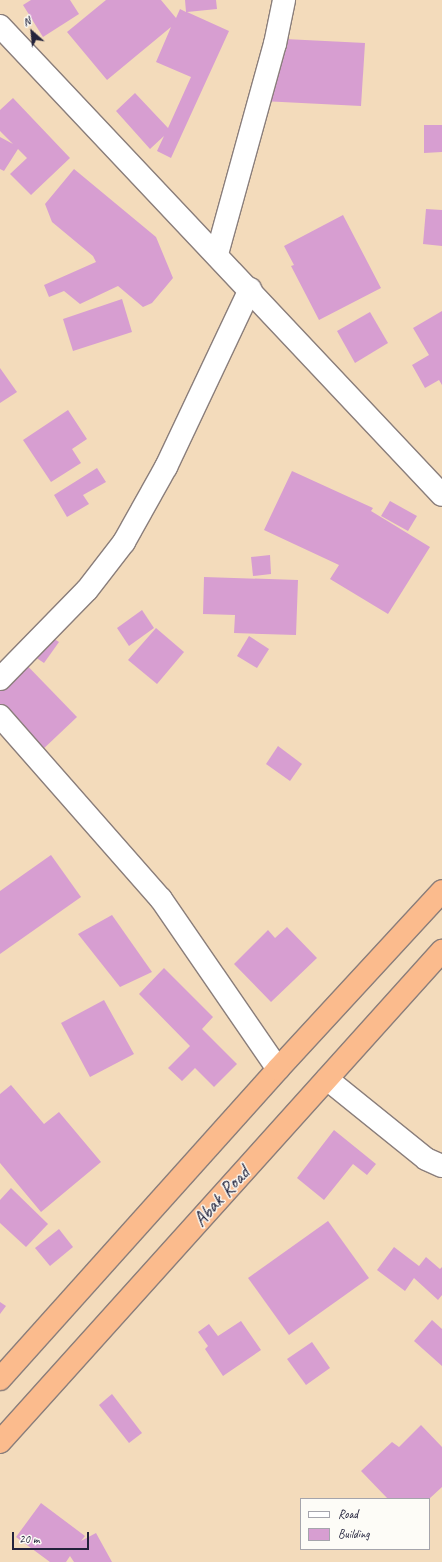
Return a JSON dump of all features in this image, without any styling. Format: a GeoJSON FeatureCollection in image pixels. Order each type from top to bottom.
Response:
{"type":"FeatureCollection","features":[{"type":"Feature","properties":{"kind":"highway"},"geometry":{"type":"LineString","coordinates":[[0,1378],[278,1069],[442,891]]}},
{"type":"Feature","properties":{"kind":"highway","name":"Abak Road"},"geometry":{"type":"LineString","coordinates":[[0,1442],[442,951]]}},
{"type":"Feature","properties":{"kind":"street"},"geometry":{"type":"LineString","coordinates":[[217,254],[275,44],[284,0]]}},
{"type":"Feature","properties":{"kind":"street"},"geometry":{"type":"LineString","coordinates":[[0,26],[250,289],[442,495]]}},
{"type":"Feature","properties":{"kind":"street"},"geometry":{"type":"LineString","coordinates":[[0,679],[87,590],[124,542],[166,467],[250,289]]}},
{"type":"Feature","properties":{"kind":"street"},"geometry":{"type":"LineString","coordinates":[[0,716],[161,899],[278,1069]]}},
{"type":"Feature","properties":{"kind":"street"},"geometry":{"type":"LineString","coordinates":[[327,1079],[426,1159],[442,1166]]}},
{"type":"Feature","properties":{"kind":"building"},"geometry":{"type":"Polygon","coordinates":[[[31,0],[70,0],[79,14],[43,37],[23,5],[31,0]]]}},
{"type":"Feature","properties":{"kind":"building"},"geometry":{"type":"Polygon","coordinates":[[[106,0],[161,0],[176,18],[180,9],[186,12],[185,0],[216,0],[217,9],[187,12],[229,31],[171,158],[157,151],[164,136],[150,149],[116,111],[135,93],[168,128],[191,77],[156,62],[171,27],[107,80],[67,32],[106,0]]]}},
{"type":"Feature","properties":{"kind":"building"},"geometry":{"type":"Polygon","coordinates":[[[265,38],[365,43],[361,106],[262,101],[265,38]]]}},
{"type":"Feature","properties":{"kind":"building"},"geometry":{"type":"Polygon","coordinates":[[[13,98],[70,158],[31,195],[10,174],[27,158],[18,149],[4,171],[0,169],[0,137],[13,144],[0,131],[0,110],[13,98]]]}},
{"type":"Feature","properties":{"kind":"building"},"geometry":{"type":"Polygon","coordinates":[[[424,125],[442,125],[442,152],[424,153],[424,125]]]}},
{"type":"Feature","properties":{"kind":"building"},"geometry":{"type":"Polygon","coordinates":[[[74,169],[156,237],[173,278],[152,303],[143,307],[118,286],[80,304],[64,291],[49,297],[44,285],[96,262],[93,256],[52,222],[45,204],[74,169]]]}},
{"type":"Feature","properties":{"kind":"building"},"geometry":{"type":"Polygon","coordinates":[[[426,209],[442,210],[442,246],[423,244],[426,209]]]}},
{"type":"Feature","properties":{"kind":"building"},"geometry":{"type":"Polygon","coordinates":[[[343,215],[381,288],[319,320],[291,266],[294,265],[284,246],[343,215]]]}},
{"type":"Feature","properties":{"kind":"building"},"geometry":{"type":"Polygon","coordinates":[[[122,299],[132,332],[73,351],[63,319],[122,299]]]}},
{"type":"Feature","properties":{"kind":"building"},"geometry":{"type":"Polygon","coordinates":[[[442,311],[442,385],[439,380],[425,388],[412,365],[429,355],[413,328],[442,311]]]}},
{"type":"Feature","properties":{"kind":"building"},"geometry":{"type":"Polygon","coordinates":[[[370,312],[388,343],[355,363],[337,331],[370,312]]]}},
{"type":"Feature","properties":{"kind":"building"},"geometry":{"type":"Polygon","coordinates":[[[0,368],[17,392],[0,403],[0,368]]]}},
{"type":"Feature","properties":{"kind":"building"},"geometry":{"type":"Polygon","coordinates":[[[68,410],[87,439],[72,449],[81,463],[51,482],[23,440],[68,410]]]}},
{"type":"Feature","properties":{"kind":"building"},"geometry":{"type":"Polygon","coordinates":[[[97,468],[106,482],[83,495],[89,504],[67,517],[54,495],[97,468]]]}},
{"type":"Feature","properties":{"kind":"building"},"geometry":{"type":"Polygon","coordinates":[[[292,471],[373,508],[371,511],[430,547],[388,614],[330,579],[339,565],[264,530],[292,471]]]}},
{"type":"Feature","properties":{"kind":"building"},"geometry":{"type":"Polygon","coordinates":[[[390,501],[417,516],[408,531],[381,516],[390,501]]]}},
{"type":"Feature","properties":{"kind":"building"},"geometry":{"type":"Polygon","coordinates":[[[270,555],[271,574],[253,576],[251,557],[270,555]]]}},
{"type":"Feature","properties":{"kind":"building"},"geometry":{"type":"Polygon","coordinates":[[[204,577],[298,580],[296,635],[234,633],[235,615],[203,614],[204,577]]]}},
{"type":"Feature","properties":{"kind":"building"},"geometry":{"type":"Polygon","coordinates":[[[142,610],[154,628],[129,646],[117,628],[142,610]]]}},
{"type":"Feature","properties":{"kind":"building"},"geometry":{"type":"Polygon","coordinates":[[[156,628],[184,652],[157,684],[128,660],[156,628]]]}},
{"type":"Feature","properties":{"kind":"building"},"geometry":{"type":"Polygon","coordinates":[[[40,630],[59,642],[44,663],[26,651],[40,630]]]}},
{"type":"Feature","properties":{"kind":"building"},"geometry":{"type":"Polygon","coordinates":[[[249,636],[269,649],[257,668],[237,656],[249,636]]]}},
{"type":"Feature","properties":{"kind":"building"},"geometry":{"type":"Polygon","coordinates":[[[16,654],[77,717],[39,753],[0,714],[0,670],[16,654]]]}},
{"type":"Feature","properties":{"kind":"building"},"geometry":{"type":"Polygon","coordinates":[[[278,746],[302,764],[290,781],[266,764],[278,746]]]}},
{"type":"Feature","properties":{"kind":"building"},"geometry":{"type":"Polygon","coordinates":[[[51,855],[81,897],[0,954],[0,891],[51,855]]]}},
{"type":"Feature","properties":{"kind":"building"},"geometry":{"type":"Polygon","coordinates":[[[112,915],[152,972],[120,987],[78,934],[112,915]]]}},
{"type":"Feature","properties":{"kind":"building"},"geometry":{"type":"Polygon","coordinates":[[[287,927],[317,958],[271,1002],[234,964],[268,930],[275,938],[287,927]]]}},
{"type":"Feature","properties":{"kind":"building"},"geometry":{"type":"Polygon","coordinates":[[[164,968],[213,1017],[202,1029],[237,1064],[214,1087],[195,1068],[182,1081],[168,1068],[190,1046],[139,994],[164,968]]]}},
{"type":"Feature","properties":{"kind":"building"},"geometry":{"type":"Polygon","coordinates":[[[104,1000],[134,1054],[90,1077],[61,1023],[104,1000]]]}},
{"type":"Feature","properties":{"kind":"building"},"geometry":{"type":"Polygon","coordinates":[[[11,1085],[44,1124],[59,1112],[101,1162],[41,1212],[0,1163],[0,1094],[11,1085]]]}},
{"type":"Feature","properties":{"kind":"building"},"geometry":{"type":"Polygon","coordinates":[[[334,1130],[376,1164],[367,1175],[353,1164],[324,1200],[297,1178],[334,1130]]]}},
{"type":"Feature","properties":{"kind":"building"},"geometry":{"type":"Polygon","coordinates":[[[11,1188],[48,1224],[26,1247],[0,1223],[0,1200],[11,1188]]]}},
{"type":"Feature","properties":{"kind":"building"},"geometry":{"type":"Polygon","coordinates":[[[328,1221],[369,1278],[289,1335],[248,1278],[328,1221]]]}},
{"type":"Feature","properties":{"kind":"building"},"geometry":{"type":"Polygon","coordinates":[[[59,1229],[73,1247],[50,1266],[35,1248],[59,1229]]]}},
{"type":"Feature","properties":{"kind":"building"},"geometry":{"type":"Polygon","coordinates":[[[394,1247],[419,1266],[426,1257],[440,1269],[442,1267],[442,1295],[438,1300],[414,1278],[405,1291],[377,1270],[394,1247]]]}},
{"type":"Feature","properties":{"kind":"building"},"geometry":{"type":"Polygon","coordinates":[[[0,1302],[6,1306],[0,1314],[0,1302]]]}},
{"type":"Feature","properties":{"kind":"building"},"geometry":{"type":"Polygon","coordinates":[[[432,1320],[442,1329],[442,1366],[414,1341],[432,1320]]]}},
{"type":"Feature","properties":{"kind":"building"},"geometry":{"type":"Polygon","coordinates":[[[241,1321],[261,1350],[223,1376],[205,1349],[208,1346],[198,1332],[209,1324],[218,1336],[241,1321]]]}},
{"type":"Feature","properties":{"kind":"building"},"geometry":{"type":"Polygon","coordinates":[[[312,1342],[330,1368],[306,1385],[287,1359],[312,1342]]]}},
{"type":"Feature","properties":{"kind":"building"},"geometry":{"type":"Polygon","coordinates":[[[112,1394],[142,1433],[129,1443],[99,1405],[112,1394]]]}},
{"type":"Feature","properties":{"kind":"building"},"geometry":{"type":"Polygon","coordinates":[[[421,1425],[442,1447],[442,1487],[430,1498],[387,1498],[361,1471],[392,1442],[399,1447],[421,1425]]]}},
{"type":"Feature","properties":{"kind":"building"},"geometry":{"type":"Polygon","coordinates":[[[41,1503],[85,1536],[81,1541],[96,1533],[112,1562],[74,1562],[70,1556],[66,1562],[50,1562],[16,1537],[41,1503]]]}}]}
